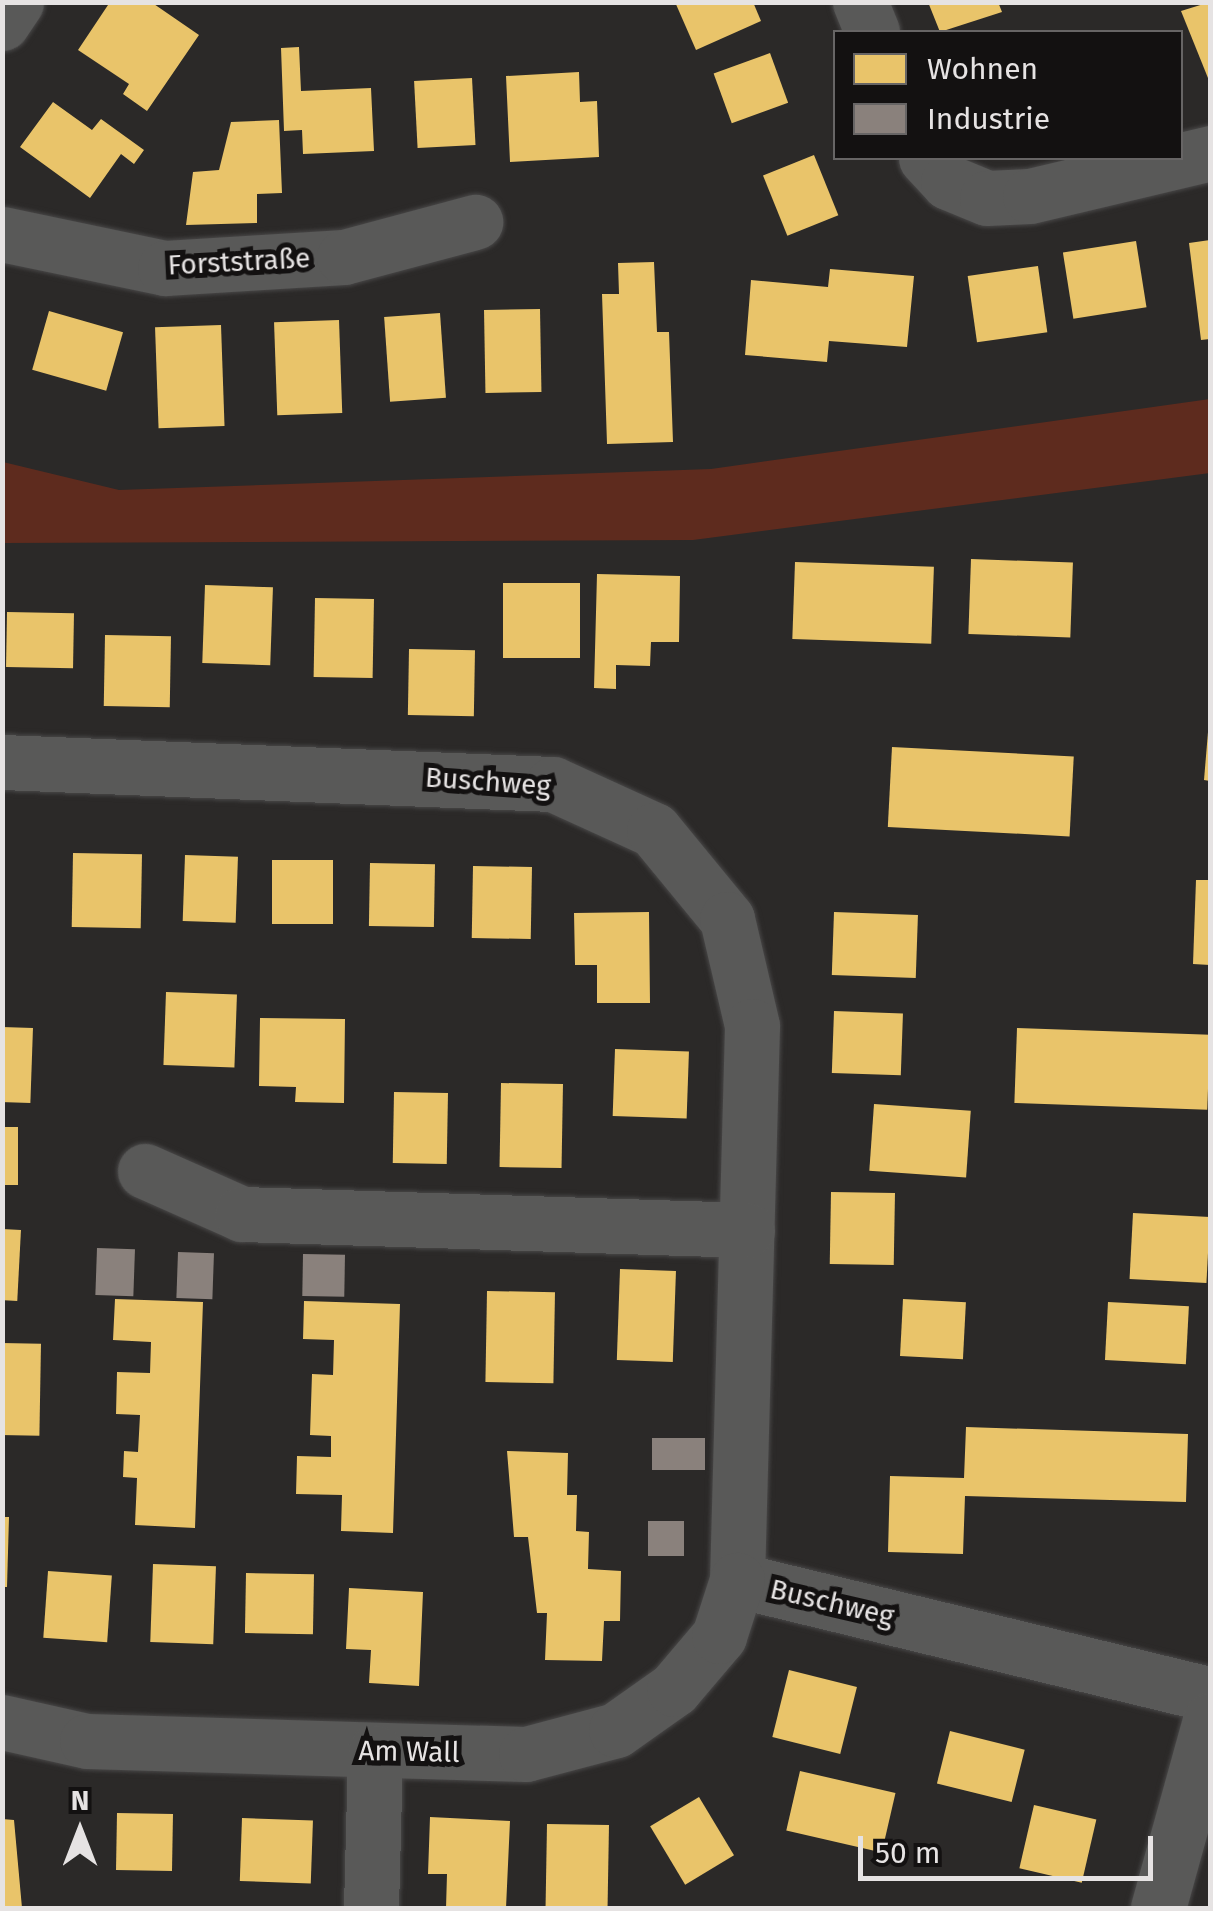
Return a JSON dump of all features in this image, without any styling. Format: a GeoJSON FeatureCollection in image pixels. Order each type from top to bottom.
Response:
{"type":"FeatureCollection","features":[{"type":"Feature","properties":{"kind":"street"},"geometry":{"type":"LineString","coordinates":[[2,24],[16,2]]}},
{"type":"Feature","properties":{"kind":"street"},"geometry":{"type":"LineString","coordinates":[[860,2],[871,30]]}},
{"type":"Feature","properties":{"kind":"street"},"geometry":{"type":"LineString","coordinates":[[1183,159],[1210,152]]}},
{"type":"Feature","properties":{"kind":"street"},"geometry":{"type":"LineString","coordinates":[[928,160],[948,182],[987,198],[1030,196],[1177,160]]}},
{"type":"Feature","properties":{"kind":"street","name":"Forststraße"},"geometry":{"type":"LineString","coordinates":[[2,234],[165,268],[344,258],[475,222]]}},
{"type":"Feature","properties":{"kind":"street","name":"Buschweg"},"geometry":{"type":"LineString","coordinates":[[2,762],[552,784],[654,830],[727,919],[746,971],[747,1230],[737,1580],[1210,1694]]}},
{"type":"Feature","properties":{"kind":"street"},"geometry":{"type":"LineString","coordinates":[[145,1170],[242,1214],[747,1230]]}},
{"type":"Feature","properties":{"kind":"street","name":"Am Wall"},"geometry":{"type":"LineString","coordinates":[[2,1722],[87,1741],[526,1754],[616,1730],[674,1690],[719,1636],[737,1580]]}},
{"type":"Feature","properties":{"kind":"street"},"geometry":{"type":"LineString","coordinates":[[1158,1908],[1210,1720]]}},
{"type":"Feature","properties":{"kind":"street"},"geometry":{"type":"LineString","coordinates":[[371,1908],[375,1752]]}},
{"type":"Feature","properties":{"kind":"shaded area"},"geometry":{"type":"Polygon","coordinates":[[[1210,399],[1210,473],[693,540],[3,543],[3,462],[119,490],[711,469],[1210,399]]]}},
{"type":"Feature","properties":{"kind":"building: Wohnen"},"geometry":{"type":"Polygon","coordinates":[[[110,2],[151,2],[199,35],[147,111],[123,94],[129,84],[78,50],[110,2]]]}},
{"type":"Feature","properties":{"kind":"building: Wohnen"},"geometry":{"type":"Polygon","coordinates":[[[675,2],[753,2],[761,21],[696,50],[675,2]]]}},
{"type":"Feature","properties":{"kind":"building: Wohnen"},"geometry":{"type":"Polygon","coordinates":[[[928,2],[998,2],[1002,12],[946,30],[939,30],[928,2]]]}},
{"type":"Feature","properties":{"kind":"building: Wohnen"},"geometry":{"type":"Polygon","coordinates":[[[1210,2],[1210,83],[1181,11],[1210,2]]]}},
{"type":"Feature","properties":{"kind":"building: Wohnen"},"geometry":{"type":"Polygon","coordinates":[[[299,47],[301,91],[371,88],[374,151],[303,154],[302,130],[284,131],[281,48],[299,47]]]}},
{"type":"Feature","properties":{"kind":"building: Wohnen"},"geometry":{"type":"Polygon","coordinates":[[[770,53],[788,103],[732,123],[714,74],[770,53]]]}},
{"type":"Feature","properties":{"kind":"building: Wohnen"},"geometry":{"type":"Polygon","coordinates":[[[579,72],[580,102],[597,101],[599,157],[510,162],[506,76],[579,72]]]}},
{"type":"Feature","properties":{"kind":"building: Wohnen"},"geometry":{"type":"Polygon","coordinates":[[[472,78],[476,145],[418,148],[414,81],[472,78]]]}},
{"type":"Feature","properties":{"kind":"building: Wohnen"},"geometry":{"type":"Polygon","coordinates":[[[53,102],[92,130],[101,119],[144,150],[134,164],[121,154],[90,198],[20,147],[53,102]]]}},
{"type":"Feature","properties":{"kind":"building: Wohnen"},"geometry":{"type":"Polygon","coordinates":[[[279,120],[282,193],[257,194],[257,223],[186,225],[193,172],[219,170],[231,122],[279,120]]]}},
{"type":"Feature","properties":{"kind":"building: Wohnen"},"geometry":{"type":"Polygon","coordinates":[[[814,155],[838,215],[787,236],[763,176],[814,155]]]}},
{"type":"Feature","properties":{"kind":"building: Wohnen"},"geometry":{"type":"Polygon","coordinates":[[[1210,240],[1210,339],[1201,340],[1189,243],[1210,240]]]}},
{"type":"Feature","properties":{"kind":"building: Wohnen"},"geometry":{"type":"Polygon","coordinates":[[[1136,241],[1146,307],[1073,319],[1063,253],[1136,241]]]}},
{"type":"Feature","properties":{"kind":"building: Wohnen"},"geometry":{"type":"Polygon","coordinates":[[[654,262],[657,332],[669,332],[673,442],[607,444],[602,294],[619,294],[618,263],[654,262]]]}},
{"type":"Feature","properties":{"kind":"building: Wohnen"},"geometry":{"type":"Polygon","coordinates":[[[1038,266],[1047,332],[977,342],[968,276],[1038,266]]]}},
{"type":"Feature","properties":{"kind":"building: Wohnen"},"geometry":{"type":"Polygon","coordinates":[[[830,269],[914,276],[907,347],[829,341],[827,362],[745,355],[751,280],[828,287],[830,269]]]}},
{"type":"Feature","properties":{"kind":"building: Wohnen"},"geometry":{"type":"Polygon","coordinates":[[[540,309],[541,392],[485,393],[484,310],[540,309]]]}},
{"type":"Feature","properties":{"kind":"building: Wohnen"},"geometry":{"type":"Polygon","coordinates":[[[49,311],[123,332],[106,391],[32,370],[49,311]]]}},
{"type":"Feature","properties":{"kind":"building: Wohnen"},"geometry":{"type":"Polygon","coordinates":[[[440,313],[446,398],[390,402],[384,317],[440,313]]]}},
{"type":"Feature","properties":{"kind":"building: Wohnen"},"geometry":{"type":"Polygon","coordinates":[[[339,320],[342,413],[277,415],[274,322],[339,320]]]}},
{"type":"Feature","properties":{"kind":"building: Wohnen"},"geometry":{"type":"Polygon","coordinates":[[[221,325],[225,426],[159,428],[155,327],[221,325]]]}},
{"type":"Feature","properties":{"kind":"building: Wohnen"},"geometry":{"type":"Polygon","coordinates":[[[971,559],[1073,563],[1070,638],[968,634],[971,559]]]}},
{"type":"Feature","properties":{"kind":"building: Wohnen"},"geometry":{"type":"Polygon","coordinates":[[[795,562],[934,567],[931,644],[792,639],[795,562]]]}},
{"type":"Feature","properties":{"kind":"building: Wohnen"},"geometry":{"type":"Polygon","coordinates":[[[597,574],[680,576],[679,642],[651,642],[650,666],[616,665],[616,689],[594,688],[597,574]]]}},
{"type":"Feature","properties":{"kind":"building: Wohnen"},"geometry":{"type":"Polygon","coordinates":[[[503,583],[580,583],[580,658],[503,658],[503,583]]]}},
{"type":"Feature","properties":{"kind":"building: Wohnen"},"geometry":{"type":"Polygon","coordinates":[[[205,585],[273,587],[270,665],[202,663],[205,585]]]}},
{"type":"Feature","properties":{"kind":"building: Wohnen"},"geometry":{"type":"Polygon","coordinates":[[[315,598],[374,599],[373,678],[314,677],[315,598]]]}},
{"type":"Feature","properties":{"kind":"building: Wohnen"},"geometry":{"type":"Polygon","coordinates":[[[7,612],[74,613],[73,668],[6,667],[7,612]]]}},
{"type":"Feature","properties":{"kind":"building: Wohnen"},"geometry":{"type":"Polygon","coordinates":[[[105,635],[171,636],[170,707],[104,706],[105,635]]]}},
{"type":"Feature","properties":{"kind":"building: Wohnen"},"geometry":{"type":"Polygon","coordinates":[[[409,649],[475,650],[474,716],[408,715],[409,649]]]}},
{"type":"Feature","properties":{"kind":"building: Wohnen"},"geometry":{"type":"Polygon","coordinates":[[[1210,708],[1210,781],[1204,780],[1210,708]]]}},
{"type":"Feature","properties":{"kind":"building: Wohnen"},"geometry":{"type":"Polygon","coordinates":[[[892,747],[1074,757],[1070,836],[888,827],[892,747]]]}},
{"type":"Feature","properties":{"kind":"building: Wohnen"},"geometry":{"type":"Polygon","coordinates":[[[73,853],[142,854],[141,928],[72,927],[73,853]]]}},
{"type":"Feature","properties":{"kind":"building: Wohnen"},"geometry":{"type":"Polygon","coordinates":[[[185,855],[238,857],[236,923],[183,921],[185,855]]]}},
{"type":"Feature","properties":{"kind":"building: Wohnen"},"geometry":{"type":"Polygon","coordinates":[[[272,860],[333,860],[333,924],[272,924],[272,860]]]}},
{"type":"Feature","properties":{"kind":"building: Wohnen"},"geometry":{"type":"Polygon","coordinates":[[[370,863],[435,864],[434,927],[369,926],[370,863]]]}},
{"type":"Feature","properties":{"kind":"building: Wohnen"},"geometry":{"type":"Polygon","coordinates":[[[473,866],[532,867],[531,939],[472,938],[473,866]]]}},
{"type":"Feature","properties":{"kind":"building: Wohnen"},"geometry":{"type":"Polygon","coordinates":[[[1196,880],[1210,880],[1210,965],[1193,964],[1196,880]]]}},
{"type":"Feature","properties":{"kind":"building: Wohnen"},"geometry":{"type":"Polygon","coordinates":[[[649,912],[650,1003],[597,1003],[597,965],[575,965],[574,913],[649,912]]]}},
{"type":"Feature","properties":{"kind":"building: Wohnen"},"geometry":{"type":"Polygon","coordinates":[[[834,912],[918,915],[916,978],[832,975],[834,912]]]}},
{"type":"Feature","properties":{"kind":"building: Wohnen"},"geometry":{"type":"Polygon","coordinates":[[[166,992],[237,994],[234,1067],[163,1065],[166,992]]]}},
{"type":"Feature","properties":{"kind":"building: Wohnen"},"geometry":{"type":"Polygon","coordinates":[[[834,1011],[903,1013],[901,1075],[832,1073],[834,1011]]]}},
{"type":"Feature","properties":{"kind":"building: Wohnen"},"geometry":{"type":"Polygon","coordinates":[[[260,1018],[345,1019],[344,1103],[295,1102],[296,1087],[259,1086],[260,1018]]]}},
{"type":"Feature","properties":{"kind":"building: Wohnen"},"geometry":{"type":"Polygon","coordinates":[[[2,1027],[33,1028],[30,1103],[2,1102],[2,1027]]]}},
{"type":"Feature","properties":{"kind":"building: Wohnen"},"geometry":{"type":"Polygon","coordinates":[[[1017,1028],[1210,1035],[1207,1110],[1014,1103],[1017,1028]]]}},
{"type":"Feature","properties":{"kind":"building: Wohnen"},"geometry":{"type":"Polygon","coordinates":[[[615,1049],[689,1052],[687,1119],[613,1116],[615,1049]]]}},
{"type":"Feature","properties":{"kind":"building: Wohnen"},"geometry":{"type":"Polygon","coordinates":[[[501,1083],[563,1084],[562,1168],[500,1167],[501,1083]]]}},
{"type":"Feature","properties":{"kind":"building: Wohnen"},"geometry":{"type":"Polygon","coordinates":[[[394,1092],[448,1093],[447,1164],[393,1163],[394,1092]]]}},
{"type":"Feature","properties":{"kind":"building: Wohnen"},"geometry":{"type":"Polygon","coordinates":[[[874,1104],[971,1111],[966,1178],[869,1171],[874,1104]]]}},
{"type":"Feature","properties":{"kind":"building: Wohnen"},"geometry":{"type":"Polygon","coordinates":[[[2,1127],[18,1127],[18,1185],[2,1185],[2,1127]]]}},
{"type":"Feature","properties":{"kind":"building: Wohnen"},"geometry":{"type":"Polygon","coordinates":[[[831,1192],[895,1193],[894,1265],[830,1264],[831,1192]]]}},
{"type":"Feature","properties":{"kind":"building: Wohnen"},"geometry":{"type":"Polygon","coordinates":[[[1133,1213],[1210,1217],[1206,1283],[1130,1279],[1133,1213]]]}},
{"type":"Feature","properties":{"kind":"building: Wohnen"},"geometry":{"type":"Polygon","coordinates":[[[2,1229],[21,1230],[17,1301],[2,1300],[2,1229]]]}},
{"type":"Feature","properties":{"kind":"building: Wohnen"},"geometry":{"type":"Polygon","coordinates":[[[620,1269],[676,1271],[673,1362],[617,1360],[620,1269]]]}},
{"type":"Feature","properties":{"kind":"building: Wohnen"},"geometry":{"type":"Polygon","coordinates":[[[487,1291],[555,1292],[553,1383],[485,1382],[487,1291]]]}},
{"type":"Feature","properties":{"kind":"building: Wohnen"},"geometry":{"type":"Polygon","coordinates":[[[115,1299],[203,1302],[195,1528],[135,1525],[137,1478],[123,1477],[124,1451],[138,1452],[140,1415],[116,1414],[117,1372],[150,1373],[151,1342],[113,1340],[115,1299]]]}},
{"type":"Feature","properties":{"kind":"building: Wohnen"},"geometry":{"type":"Polygon","coordinates":[[[903,1299],[966,1302],[963,1359],[900,1356],[903,1299]]]}},
{"type":"Feature","properties":{"kind":"building: Wohnen"},"geometry":{"type":"Polygon","coordinates":[[[304,1301],[400,1304],[393,1533],[341,1531],[342,1495],[296,1494],[297,1456],[331,1457],[331,1436],[310,1435],[312,1374],[333,1375],[334,1340],[303,1339],[304,1301]]]}},
{"type":"Feature","properties":{"kind":"building: Wohnen"},"geometry":{"type":"Polygon","coordinates":[[[1108,1302],[1189,1306],[1186,1364],[1105,1360],[1108,1302]]]}},
{"type":"Feature","properties":{"kind":"building: Wohnen"},"geometry":{"type":"Polygon","coordinates":[[[2,1343],[41,1344],[39,1436],[2,1435],[2,1343]]]}},
{"type":"Feature","properties":{"kind":"building: Wohnen"},"geometry":{"type":"Polygon","coordinates":[[[966,1427],[1188,1434],[1186,1502],[965,1496],[963,1554],[888,1552],[890,1476],[964,1478],[966,1427]]]}},
{"type":"Feature","properties":{"kind":"building: Wohnen"},"geometry":{"type":"Polygon","coordinates":[[[507,1451],[568,1453],[567,1495],[577,1495],[576,1531],[589,1532],[588,1569],[621,1571],[620,1621],[604,1621],[602,1661],[545,1660],[547,1613],[537,1613],[528,1537],[514,1537],[507,1451]]]}},
{"type":"Feature","properties":{"kind":"building: Wohnen"},"geometry":{"type":"Polygon","coordinates":[[[2,1517],[9,1517],[7,1587],[2,1587],[2,1517]]]}},
{"type":"Feature","properties":{"kind":"building: Wohnen"},"geometry":{"type":"Polygon","coordinates":[[[153,1564],[216,1566],[213,1644],[150,1642],[153,1564]]]}},
{"type":"Feature","properties":{"kind":"building: Wohnen"},"geometry":{"type":"Polygon","coordinates":[[[48,1571],[112,1575],[107,1642],[43,1638],[48,1571]]]}},
{"type":"Feature","properties":{"kind":"building: Wohnen"},"geometry":{"type":"Polygon","coordinates":[[[246,1573],[314,1574],[313,1634],[245,1633],[246,1573]]]}},
{"type":"Feature","properties":{"kind":"building: Wohnen"},"geometry":{"type":"Polygon","coordinates":[[[349,1588],[423,1592],[419,1686],[369,1683],[371,1650],[346,1649],[349,1588]]]}},
{"type":"Feature","properties":{"kind":"building: Wohnen"},"geometry":{"type":"Polygon","coordinates":[[[789,1670],[857,1687],[840,1754],[772,1737],[789,1670]]]}},
{"type":"Feature","properties":{"kind":"building: Wohnen"},"geometry":{"type":"Polygon","coordinates":[[[950,1731],[1025,1750],[1012,1802],[937,1783],[950,1731]]]}},
{"type":"Feature","properties":{"kind":"building: Wohnen"},"geometry":{"type":"Polygon","coordinates":[[[800,1771],[895,1793],[882,1852],[786,1830],[800,1771]]]}},
{"type":"Feature","properties":{"kind":"building: Wohnen"},"geometry":{"type":"Polygon","coordinates":[[[699,1797],[734,1855],[685,1885],[650,1826],[699,1797]]]}},
{"type":"Feature","properties":{"kind":"building: Wohnen"},"geometry":{"type":"Polygon","coordinates":[[[1034,1805],[1096,1819],[1082,1883],[1019,1868],[1034,1805]]]}},
{"type":"Feature","properties":{"kind":"building: Wohnen"},"geometry":{"type":"Polygon","coordinates":[[[117,1813],[173,1814],[172,1871],[116,1870],[117,1813]]]}},
{"type":"Feature","properties":{"kind":"building: Wohnen"},"geometry":{"type":"Polygon","coordinates":[[[430,1817],[510,1821],[506,1908],[446,1908],[447,1874],[428,1874],[430,1817]]]}},
{"type":"Feature","properties":{"kind":"building: Wohnen"},"geometry":{"type":"Polygon","coordinates":[[[242,1818],[313,1820],[311,1883],[240,1881],[242,1818]]]}},
{"type":"Feature","properties":{"kind":"building: Wohnen"},"geometry":{"type":"Polygon","coordinates":[[[2,1819],[14,1820],[22,1908],[2,1908],[2,1819]]]}},
{"type":"Feature","properties":{"kind":"building: Wohnen"},"geometry":{"type":"Polygon","coordinates":[[[547,1824],[609,1825],[608,1908],[546,1908],[547,1824]]]}},
{"type":"Feature","properties":{"kind":"building: Industrie"},"geometry":{"type":"Polygon","coordinates":[[[97,1248],[135,1249],[133,1296],[95,1295],[97,1248]]]}},
{"type":"Feature","properties":{"kind":"building: Industrie"},"geometry":{"type":"Polygon","coordinates":[[[178,1252],[214,1253],[212,1299],[176,1298],[178,1252]]]}},
{"type":"Feature","properties":{"kind":"building: Industrie"},"geometry":{"type":"Polygon","coordinates":[[[303,1254],[345,1255],[344,1297],[302,1296],[303,1254]]]}},
{"type":"Feature","properties":{"kind":"building: Industrie"},"geometry":{"type":"Polygon","coordinates":[[[652,1438],[705,1438],[705,1470],[652,1470],[652,1438]]]}},
{"type":"Feature","properties":{"kind":"building: Industrie"},"geometry":{"type":"Polygon","coordinates":[[[648,1521],[684,1521],[684,1556],[648,1556],[648,1521]]]}}]}
